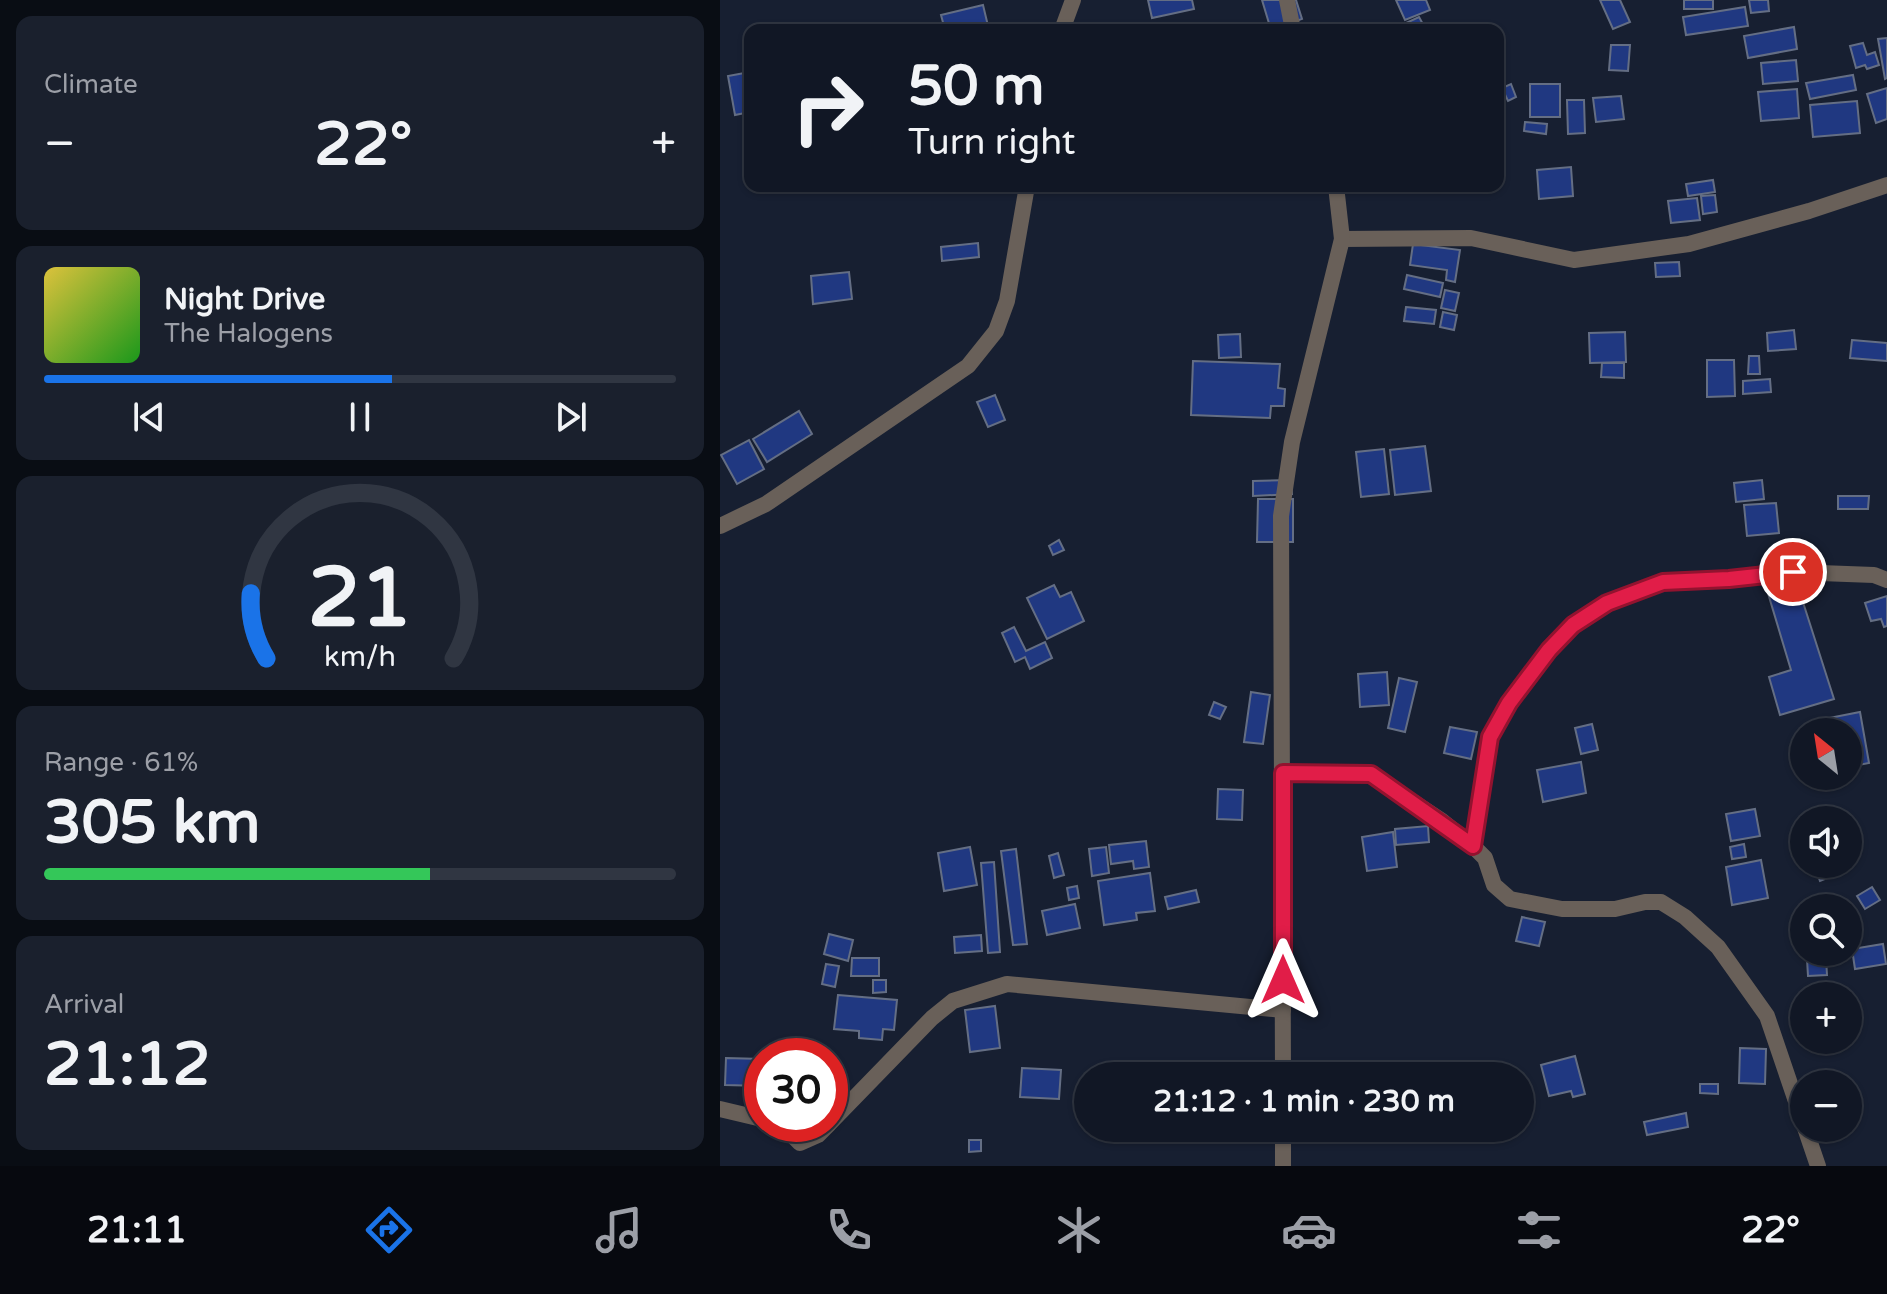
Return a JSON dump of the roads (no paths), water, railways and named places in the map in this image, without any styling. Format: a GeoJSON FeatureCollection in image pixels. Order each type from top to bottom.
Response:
{"type":"FeatureCollection","features":[{"type":"Feature","properties":{"kind":"street"},"geometry":{"type":"LineString","coordinates":[[1064,24],[1073,0]]}},
{"type":"Feature","properties":{"kind":"street"},"geometry":{"type":"LineString","coordinates":[[1287,0],[1292,24]]}},
{"type":"Feature","properties":{"kind":"street"},"geometry":{"type":"LineString","coordinates":[[1342,239],[1471,238],[1574,260],[1689,244],[1809,211],[1887,185]]}},
{"type":"Feature","properties":{"kind":"street"},"geometry":{"type":"LineString","coordinates":[[720,526],[766,504],[968,366],[996,331],[1007,301],[1026,192]]}},
{"type":"Feature","properties":{"kind":"street"},"geometry":{"type":"LineString","coordinates":[[1283,1062],[1281,516],[1292,442],[1342,239],[1337,192]]}},
{"type":"Feature","properties":{"kind":"street"},"geometry":{"type":"LineString","coordinates":[[1473,846],[1490,737],[1509,703],[1549,650],[1573,625],[1607,603],[1663,582],[1793,572],[1874,575],[1887,580]]}},
{"type":"Feature","properties":{"kind":"street"},"geometry":{"type":"LineString","coordinates":[[1283,773],[1371,774],[1473,846],[1485,858],[1494,885],[1510,899],[1562,909],[1615,909],[1645,902],[1661,902],[1685,917],[1718,947],[1767,1016],[1818,1166]]}},
{"type":"Feature","properties":{"kind":"street"},"geometry":{"type":"LineString","coordinates":[[848,1104],[932,1018],[953,1001],[1007,984],[1283,1010]]}},
{"type":"Feature","properties":{"kind":"street"},"geometry":{"type":"LineString","coordinates":[[720,1109],[744,1115]]}},
{"type":"Feature","properties":{"kind":"street"},"geometry":{"type":"LineString","coordinates":[[1283,1142],[1283,1166]]}}]}
